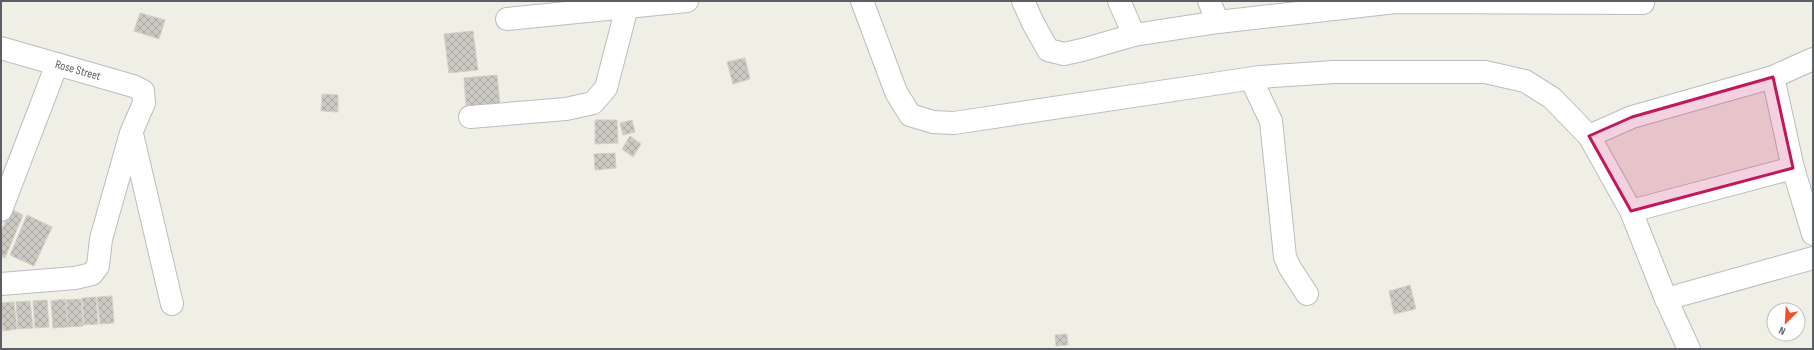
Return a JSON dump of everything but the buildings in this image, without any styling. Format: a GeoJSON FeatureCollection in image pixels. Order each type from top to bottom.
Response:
{"type":"FeatureCollection","features":[{"type":"Feature","properties":{"kind":"street"},"geometry":{"type":"LineString","coordinates":[[507,19],[686,1]]}},
{"type":"Feature","properties":{"kind":"street"},"geometry":{"type":"LineString","coordinates":[[862,1],[896,92],[910,115],[933,122],[954,124],[1251,79],[1334,72],[1485,72],[1525,81],[1552,98],[1589,136],[1630,212],[1666,299],[1690,349]]}},
{"type":"Feature","properties":{"kind":"street"},"geometry":{"type":"LineString","coordinates":[[1023,1],[1032,23],[1048,50],[1064,54],[1134,35],[1303,7],[1396,2],[1578,1],[1643,3]]}},
{"type":"Feature","properties":{"kind":"street"},"geometry":{"type":"LineString","coordinates":[[1119,1],[1134,35]]}},
{"type":"Feature","properties":{"kind":"street"},"geometry":{"type":"LineString","coordinates":[[1209,1],[1218,22]]}},
{"type":"Feature","properties":{"kind":"street"},"geometry":{"type":"LineString","coordinates":[[470,117],[566,109],[593,103],[606,88],[627,7]]}},
{"type":"Feature","properties":{"kind":"street","name":"Rose Street"},"geometry":{"type":"LineString","coordinates":[[1,48],[134,86],[143,91],[144,103],[132,133]]}},
{"type":"Feature","properties":{"kind":"street"},"geometry":{"type":"LineString","coordinates":[[1589,136],[1632,117],[1773,77],[1813,59]]}},
{"type":"Feature","properties":{"kind":"street"},"geometry":{"type":"LineString","coordinates":[[1,210],[57,64]]}},
{"type":"Feature","properties":{"kind":"street"},"geometry":{"type":"LineString","coordinates":[[1773,77],[1793,168],[1813,234]]}},
{"type":"Feature","properties":{"kind":"street"},"geometry":{"type":"LineString","coordinates":[[1251,79],[1272,121],[1285,257],[1290,268],[1307,294]]}},
{"type":"Feature","properties":{"kind":"street"},"geometry":{"type":"LineString","coordinates":[[1,284],[75,278],[92,274],[98,266],[102,239],[132,133]]}},
{"type":"Feature","properties":{"kind":"street"},"geometry":{"type":"LineString","coordinates":[[132,133],[172,304]]}},
{"type":"Feature","properties":{"kind":"street"},"geometry":{"type":"LineString","coordinates":[[1630,212],[1793,168]]}},
{"type":"Feature","properties":{"kind":"street"},"geometry":{"type":"LineString","coordinates":[[1666,299],[1813,258]]}},
{"type":"Feature","properties":{"kind":"highlighted area"},"geometry":{"type":"Polygon","coordinates":[[[1773,77],[1793,168],[1631,211],[1589,136],[1632,117],[1773,77]]]}}]}
